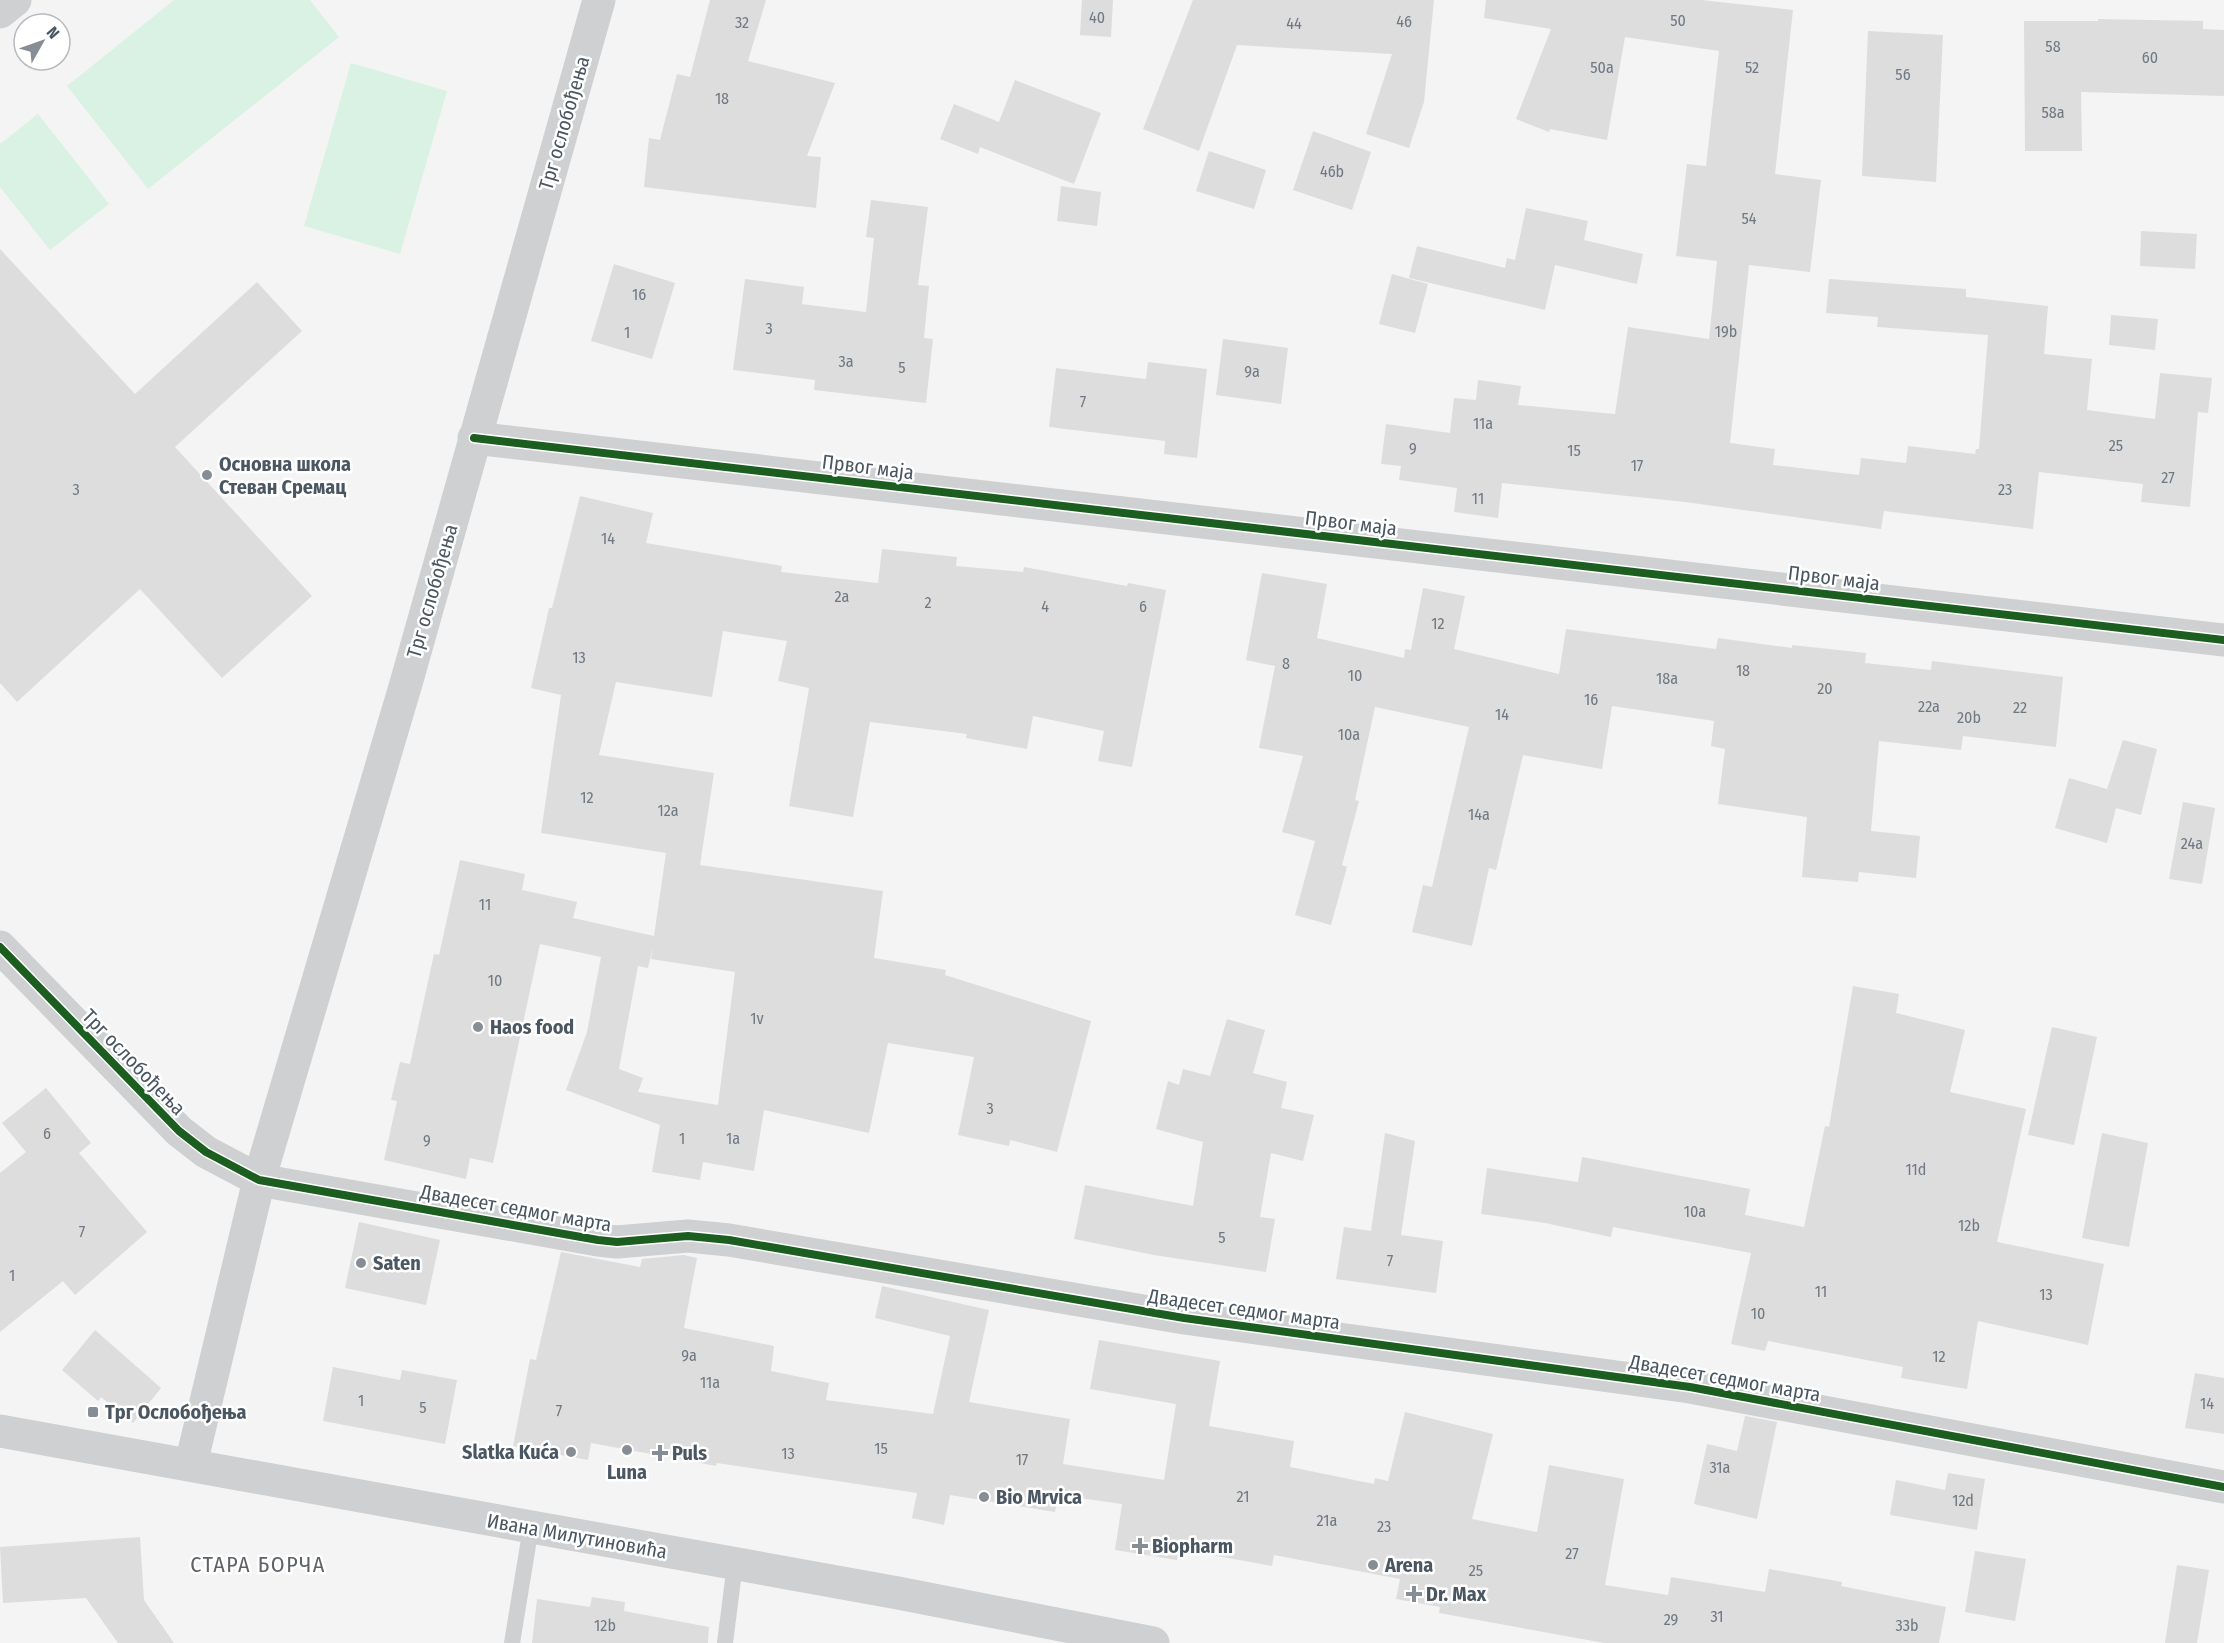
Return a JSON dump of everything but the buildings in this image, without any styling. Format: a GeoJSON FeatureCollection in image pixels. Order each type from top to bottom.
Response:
{"type":"FeatureCollection","features":[{"type":"Feature","properties":{"kind":"street"},"geometry":{"type":"LineString","coordinates":[[0,12],[15,0]]}},
{"type":"Feature","properties":{"kind":"street","name":"Трг ослобођења"},"geometry":{"type":"LineString","coordinates":[[192,1464],[259,1180],[407,680],[599,0]]}},
{"type":"Feature","properties":{"kind":"street","name":"Првог маја"},"geometry":{"type":"LineString","coordinates":[[474,438],[2224,640]]}},
{"type":"Feature","properties":{"kind":"street","name":"Трг ослобођења"},"geometry":{"type":"LineString","coordinates":[[0,947],[179,1131],[212,1156],[259,1180]]}},
{"type":"Feature","properties":{"kind":"street","name":"Двадесет седмог марта"},"geometry":{"type":"LineString","coordinates":[[259,1180],[598,1240],[617,1242],[688,1236],[729,1240],[1184,1318],[1690,1387],[2224,1487]]}},
{"type":"Feature","properties":{"kind":"street","name":"Ивана Милутиновића"},"geometry":{"type":"LineString","coordinates":[[0,1431],[735,1564],[1122,1640],[1153,1643]]}},
{"type":"Feature","properties":{"kind":"lane"},"geometry":{"type":"LineString","coordinates":[[512,1643],[531,1527]]}},
{"type":"Feature","properties":{"kind":"lane"},"geometry":{"type":"LineString","coordinates":[[725,1643],[735,1564]]}},
{"type":"Feature","properties":{"kind":"green space"},"geometry":{"type":"Polygon","coordinates":[[[174,0],[310,0],[339,37],[148,189],[67,86],[174,0]]]}},
{"type":"Feature","properties":{"kind":"green space"},"geometry":{"type":"Polygon","coordinates":[[[351,63],[447,91],[400,254],[304,226],[351,63]]]}},
{"type":"Feature","properties":{"kind":"green space"},"geometry":{"type":"Polygon","coordinates":[[[38,114],[109,204],[50,250],[0,187],[0,144],[38,114]]]}},
{"type":"Feature","properties":{"kind":"cycle path"},"geometry":{"type":"LineString","coordinates":[[474,438],[2224,640]]}},
{"type":"Feature","properties":{"kind":"cycle path"},"geometry":{"type":"LineString","coordinates":[[0,947],[179,1131],[206,1152],[259,1180],[598,1240],[617,1242],[688,1236],[729,1240],[1184,1318],[1690,1387],[2224,1487]]}},
{"type":"Feature","properties":{"kind":"place","name":"Основна школа Стеван Сремац"},"geometry":{"type":"Point","coordinates":[207,475]}},
{"type":"Feature","properties":{"kind":"place","name":"Haos food"},"geometry":{"type":"Point","coordinates":[478,1027]}},
{"type":"Feature","properties":{"kind":"place","name":"Saten"},"geometry":{"type":"Point","coordinates":[361,1263]}},
{"type":"Feature","properties":{"kind":"place","name":"Трг Ослобођења"},"geometry":{"type":"Point","coordinates":[93,1412]}},
{"type":"Feature","properties":{"kind":"place","name":"Luna"},"geometry":{"type":"Point","coordinates":[627,1450]}},
{"type":"Feature","properties":{"kind":"place","name":"Slatka Kuća"},"geometry":{"type":"Point","coordinates":[571,1452]}},
{"type":"Feature","properties":{"kind":"place","name":"Puls"},"geometry":{"type":"Point","coordinates":[660,1453]}},
{"type":"Feature","properties":{"kind":"place","name":"Bio Mrvica"},"geometry":{"type":"Point","coordinates":[984,1497]}},
{"type":"Feature","properties":{"kind":"place","name":"Biopharm"},"geometry":{"type":"Point","coordinates":[1140,1546]}},
{"type":"Feature","properties":{"kind":"place","name":"Arena"},"geometry":{"type":"Point","coordinates":[1373,1565]}},
{"type":"Feature","properties":{"kind":"place","name":"Dr. Max"},"geometry":{"type":"Point","coordinates":[1414,1594]}},
{"type":"Feature","properties":{"kind":"district","name":"СТАРА БОРЧА"},"geometry":{"type":"Point","coordinates":[258,1564]}}]}
